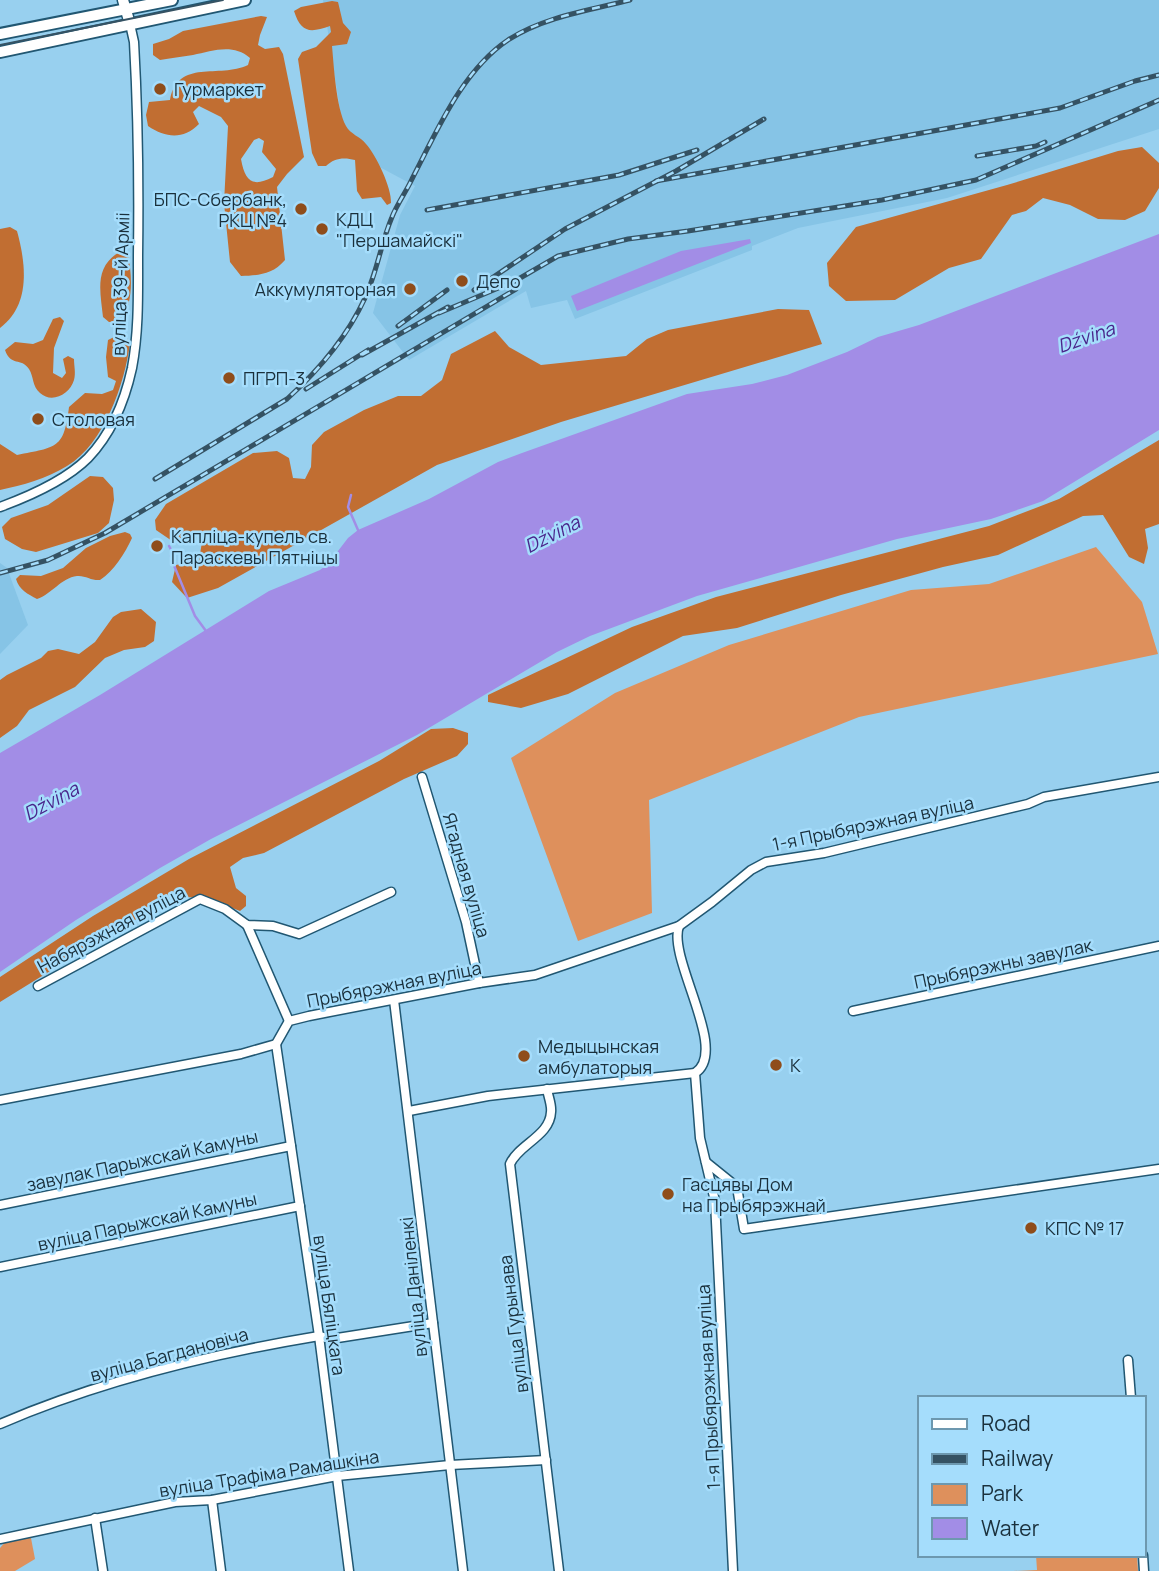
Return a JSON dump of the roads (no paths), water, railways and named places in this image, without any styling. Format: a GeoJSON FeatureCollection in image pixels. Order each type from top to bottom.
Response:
{"type":"FeatureCollection","features":[{"type":"Feature","properties":{"kind":"main road"},"geometry":{"type":"LineString","coordinates":[[0,34],[124,5],[172,0]]}},
{"type":"Feature","properties":{"kind":"main road"},"geometry":{"type":"LineString","coordinates":[[0,52],[245,0]]}},
{"type":"Feature","properties":{"kind":"street","name":"вуліца 39-й Арміі"},"geometry":{"type":"LineString","coordinates":[[0,507],[43,490],[87,459],[119,411],[132,368],[137,329],[139,195],[134,42],[124,5]]}},
{"type":"Feature","properties":{"kind":"street","name":"Ягадная вуліца"},"geometry":{"type":"LineString","coordinates":[[422,777],[466,922],[479,983]]}},
{"type":"Feature","properties":{"kind":"street","name":"1-я Прыбярэжная вуліца"},"geometry":{"type":"LineString","coordinates":[[733,1571],[715,1201],[700,1138],[695,1073],[702,1069],[705,1062],[703,1025],[677,948],[676,934],[679,926],[751,870],[766,862],[824,853],[1028,804],[1044,797],[1159,777]]}},
{"type":"Feature","properties":{"kind":"street","name":"Набярэжная вуліца"},"geometry":{"type":"LineString","coordinates":[[38,986],[200,900],[225,909],[247,925],[273,926],[299,934],[391,892]]}},
{"type":"Feature","properties":{"kind":"street"},"geometry":{"type":"LineString","coordinates":[[247,925],[289,1021]]}},
{"type":"Feature","properties":{"kind":"street","name":"Прыбярэжная вуліца"},"geometry":{"type":"LineString","coordinates":[[276,1044],[289,1021],[348,1007],[535,975],[679,926]]}},
{"type":"Feature","properties":{"kind":"street","name":"Прыбярэжны завулак"},"geometry":{"type":"LineString","coordinates":[[853,1011],[1159,946]]}},
{"type":"Feature","properties":{"kind":"street","name":"вуліца Даніленкі"},"geometry":{"type":"LineString","coordinates":[[394,1000],[463,1571]]}},
{"type":"Feature","properties":{"kind":"street"},"geometry":{"type":"LineString","coordinates":[[0,1100],[241,1054],[276,1044]]}},
{"type":"Feature","properties":{"kind":"street","name":"вуліца Бяліцкага"},"geometry":{"type":"LineString","coordinates":[[276,1044],[319,1336],[349,1571]]}},
{"type":"Feature","properties":{"kind":"street"},"geometry":{"type":"LineString","coordinates":[[409,1111],[488,1096],[695,1073]]}},
{"type":"Feature","properties":{"kind":"street","name":"вуліца Гурынава"},"geometry":{"type":"LineString","coordinates":[[547,1089],[551,1112],[547,1125],[510,1164],[559,1571]]}},
{"type":"Feature","properties":{"kind":"street","name":"завулак Парыжскай Камуны"},"geometry":{"type":"LineString","coordinates":[[0,1205],[291,1146]]}},
{"type":"Feature","properties":{"kind":"street"},"geometry":{"type":"LineString","coordinates":[[706,1162],[737,1187],[744,1229],[1159,1169]]}},
{"type":"Feature","properties":{"kind":"street","name":"вуліца Парыжскай Камуны"},"geometry":{"type":"LineString","coordinates":[[0,1267],[300,1206]]}},
{"type":"Feature","properties":{"kind":"street","name":"вуліца Багдановіча"},"geometry":{"type":"LineString","coordinates":[[0,1424],[44,1405],[181,1363],[238,1349],[319,1336],[331,1339],[433,1323]]}},
{"type":"Feature","properties":{"kind":"street"},"geometry":{"type":"LineString","coordinates":[[1128,1360],[1131,1396]]}},
{"type":"Feature","properties":{"kind":"street","name":"вуліца Трафіма Рамашкіна"},"geometry":{"type":"LineString","coordinates":[[0,1539],[175,1502],[212,1500],[337,1476],[450,1465],[546,1460]]}},
{"type":"Feature","properties":{"kind":"street"},"geometry":{"type":"LineString","coordinates":[[212,1500],[221,1571]]}},
{"type":"Feature","properties":{"kind":"street"},"geometry":{"type":"LineString","coordinates":[[95,1518],[103,1571]]}},
{"type":"Feature","properties":{"kind":"water","name":"Dźvina"},"geometry":{"type":"Polygon","coordinates":[[[1159,234],[1159,430],[1043,501],[991,519],[897,539],[697,596],[590,636],[557,652],[417,735],[211,839],[160,868],[76,920],[0,972],[0,753],[269,591],[320,570],[358,530],[429,499],[498,462],[687,394],[752,384],[787,375],[878,337],[919,325],[1159,234]]]}},
{"type":"Feature","properties":{"kind":"water"},"geometry":{"type":"Polygon","coordinates":[[[750,239],[751,243],[577,311],[571,296],[681,251],[750,239]]]}},
{"type":"Feature","properties":{"kind":"waterway"},"geometry":{"type":"LineString","coordinates":[[351,495],[348,507],[358,530]]}},
{"type":"Feature","properties":{"kind":"waterway"},"geometry":{"type":"LineString","coordinates":[[169,546],[173,553],[171,556]]}},
{"type":"Feature","properties":{"kind":"waterway"},"geometry":{"type":"LineString","coordinates":[[173,563],[195,616],[206,631]]}},
{"type":"Feature","properties":{"kind":"tram line"},"geometry":{"type":"LineString","coordinates":[[0,45],[223,0]]}},
{"type":"Feature","properties":{"kind":"railway"},"geometry":{"type":"LineString","coordinates":[[155,479],[287,399],[331,352],[350,326],[365,298],[394,212],[441,122],[477,68],[508,40],[536,25],[630,0]]}},
{"type":"Feature","properties":{"kind":"railway"},"geometry":{"type":"LineString","coordinates":[[656,181],[1060,108],[1159,75]]}},
{"type":"Feature","properties":{"kind":"railway"},"geometry":{"type":"LineString","coordinates":[[439,313],[515,281],[558,256],[628,239],[882,200],[976,180],[1159,100]]}},
{"type":"Feature","properties":{"kind":"railway"},"geometry":{"type":"LineString","coordinates":[[474,290],[565,229],[676,171],[764,119]]}},
{"type":"Feature","properties":{"kind":"railway"},"geometry":{"type":"LineString","coordinates":[[977,156],[1036,146],[1045,142]]}},
{"type":"Feature","properties":{"kind":"railway"},"geometry":{"type":"LineString","coordinates":[[427,210],[619,175],[697,150]]}},
{"type":"Feature","properties":{"kind":"railway"},"geometry":{"type":"LineString","coordinates":[[0,573],[48,560],[105,533],[516,289]]}},
{"type":"Feature","properties":{"kind":"railway"},"geometry":{"type":"LineString","coordinates":[[398,326],[447,290]]}},
{"type":"Feature","properties":{"kind":"railway"},"geometry":{"type":"LineString","coordinates":[[362,355],[448,307]]}},
{"type":"Feature","properties":{"kind":"railway"},"geometry":{"type":"LineString","coordinates":[[306,389],[368,350]]}},
{"type":"Feature","properties":{"kind":"place","name":"Гурмаркет"},"geometry":{"type":"Point","coordinates":[160,89]}},
{"type":"Feature","properties":{"kind":"place","name":"БПС-Сбербанк, РКЦ №4"},"geometry":{"type":"Point","coordinates":[301,209]}},
{"type":"Feature","properties":{"kind":"place","name":"КДЦ \"Першамайскі\""},"geometry":{"type":"Point","coordinates":[322,229]}},
{"type":"Feature","properties":{"kind":"place","name":"Депо"},"geometry":{"type":"Point","coordinates":[462,281]}},
{"type":"Feature","properties":{"kind":"place","name":"Аккумуляторная"},"geometry":{"type":"Point","coordinates":[410,289]}},
{"type":"Feature","properties":{"kind":"place","name":"ПГРП-3"},"geometry":{"type":"Point","coordinates":[229,378]}},
{"type":"Feature","properties":{"kind":"place","name":"Столовая"},"geometry":{"type":"Point","coordinates":[38,419]}},
{"type":"Feature","properties":{"kind":"place","name":"Капліца-купель св. Параскевы Пятніцы"},"geometry":{"type":"Point","coordinates":[157,546]}},
{"type":"Feature","properties":{"kind":"place","name":"Медыцынская амбулаторыя"},"geometry":{"type":"Point","coordinates":[524,1056]}},
{"type":"Feature","properties":{"kind":"place","name":"К"},"geometry":{"type":"Point","coordinates":[776,1065]}},
{"type":"Feature","properties":{"kind":"place","name":"Гасцявы Дом на Прыбярэжнай"},"geometry":{"type":"Point","coordinates":[668,1194]}},
{"type":"Feature","properties":{"kind":"place","name":"КПС № 17"},"geometry":{"type":"Point","coordinates":[1031,1228]}}]}
